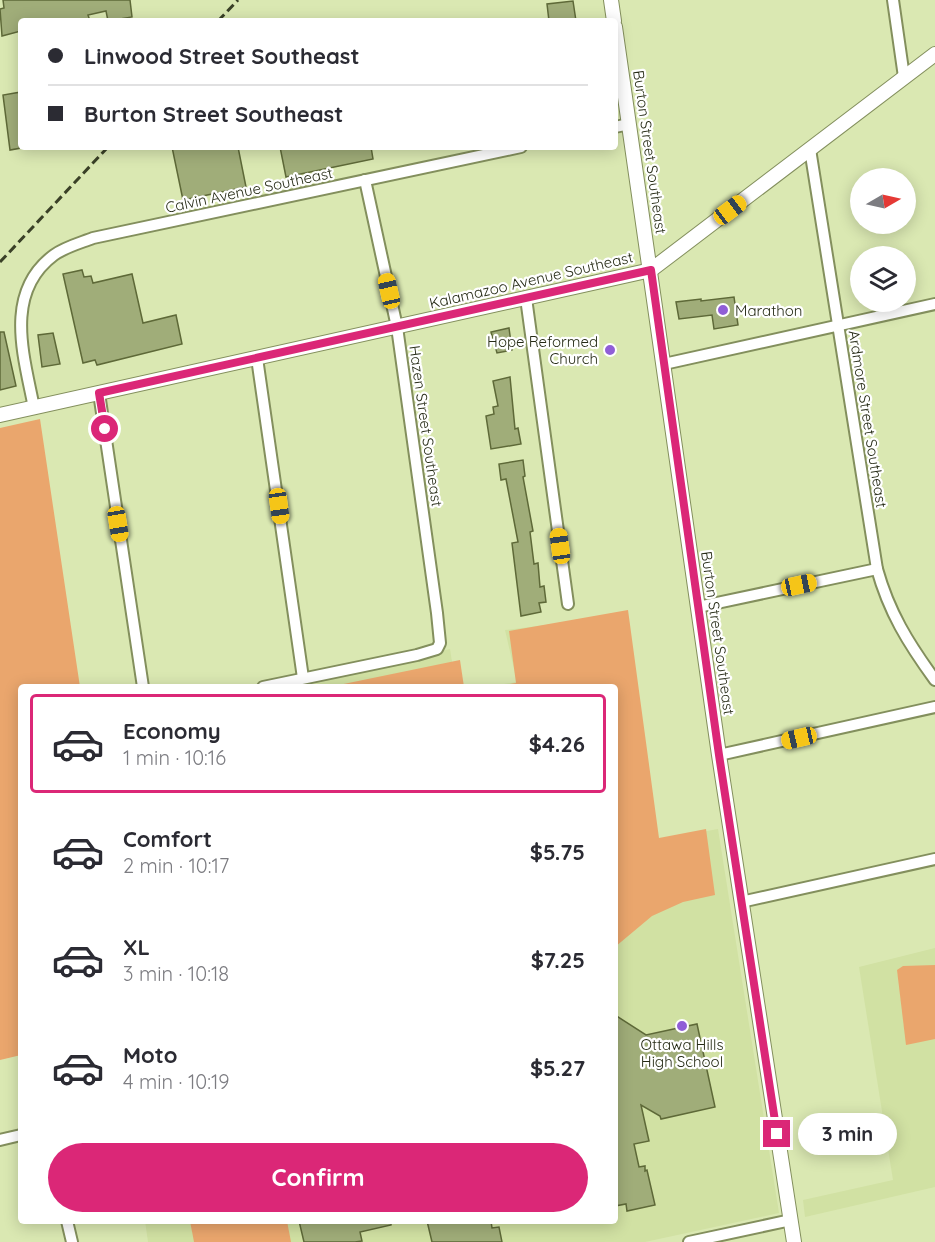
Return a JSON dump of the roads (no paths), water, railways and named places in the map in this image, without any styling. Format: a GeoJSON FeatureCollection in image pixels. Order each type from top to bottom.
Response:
{"type":"FeatureCollection","features":[{"type":"Feature","properties":{"kind":"main road"},"geometry":{"type":"LineString","coordinates":[[611,0],[614,18]]}},
{"type":"Feature","properties":{"kind":"main road","name":"Kalamazoo Avenue Southeast"},"geometry":{"type":"LineString","coordinates":[[0,415],[651,270],[935,54]]}},
{"type":"Feature","properties":{"kind":"main road","name":"Burton Street Southeast"},"geometry":{"type":"LineString","coordinates":[[618,69],[622,125],[651,270],[719,755],[794,1242]]}},
{"type":"Feature","properties":{"kind":"street"},"geometry":{"type":"LineString","coordinates":[[893,0],[904,77]]}},
{"type":"Feature","properties":{"kind":"street","name":"Ardmore Street Southeast"},"geometry":{"type":"LineString","coordinates":[[810,149],[877,568],[892,613],[935,680]]}},
{"type":"Feature","properties":{"kind":"street","name":"Calvin Avenue Southeast"},"geometry":{"type":"LineString","coordinates":[[34,408],[20,335],[20,314],[31,282],[54,254],[74,245],[129,230],[507,150]]}},
{"type":"Feature","properties":{"kind":"street","name":"Hazen Street Southeast"},"geometry":{"type":"LineString","coordinates":[[303,678],[417,655],[438,648],[440,643],[397,327],[365,180]]}},
{"type":"Feature","properties":{"kind":"street"},"geometry":{"type":"LineString","coordinates":[[526,298],[568,604]]}},
{"type":"Feature","properties":{"kind":"street"},"geometry":{"type":"LineString","coordinates":[[664,364],[935,304]]}},
{"type":"Feature","properties":{"kind":"street"},"geometry":{"type":"LineString","coordinates":[[257,358],[303,678],[276,684]]}},
{"type":"Feature","properties":{"kind":"street"},"geometry":{"type":"LineString","coordinates":[[99,393],[143,684]]}},
{"type":"Feature","properties":{"kind":"street"},"geometry":{"type":"LineString","coordinates":[[698,607],[877,568]]}},
{"type":"Feature","properties":{"kind":"street"},"geometry":{"type":"LineString","coordinates":[[719,755],[935,707]]}},
{"type":"Feature","properties":{"kind":"street"},"geometry":{"type":"LineString","coordinates":[[741,902],[935,859]]}},
{"type":"Feature","properties":{"kind":"street"},"geometry":{"type":"LineString","coordinates":[[0,1140],[18,1136]]}},
{"type":"Feature","properties":{"kind":"street"},"geometry":{"type":"LineString","coordinates":[[689,1242],[791,1220]]}},
{"type":"Feature","properties":{"kind":"street"},"geometry":{"type":"LineString","coordinates":[[68,1224],[72,1242]]}},
{"type":"Feature","properties":{"kind":"railway"},"geometry":{"type":"LineString","coordinates":[[221,18],[238,0]]}},
{"type":"Feature","properties":{"kind":"railway"},"geometry":{"type":"LineString","coordinates":[[0,262],[105,150]]}},
{"type":"Feature","properties":{"kind":"place","name":"Marathon"},"geometry":{"type":"Point","coordinates":[723,310]}},
{"type":"Feature","properties":{"kind":"place","name":"Hope Reformed Church"},"geometry":{"type":"Point","coordinates":[610,350]}},
{"type":"Feature","properties":{"kind":"place","name":"Ottawa Hills High School"},"geometry":{"type":"Point","coordinates":[682,1026]}}]}
